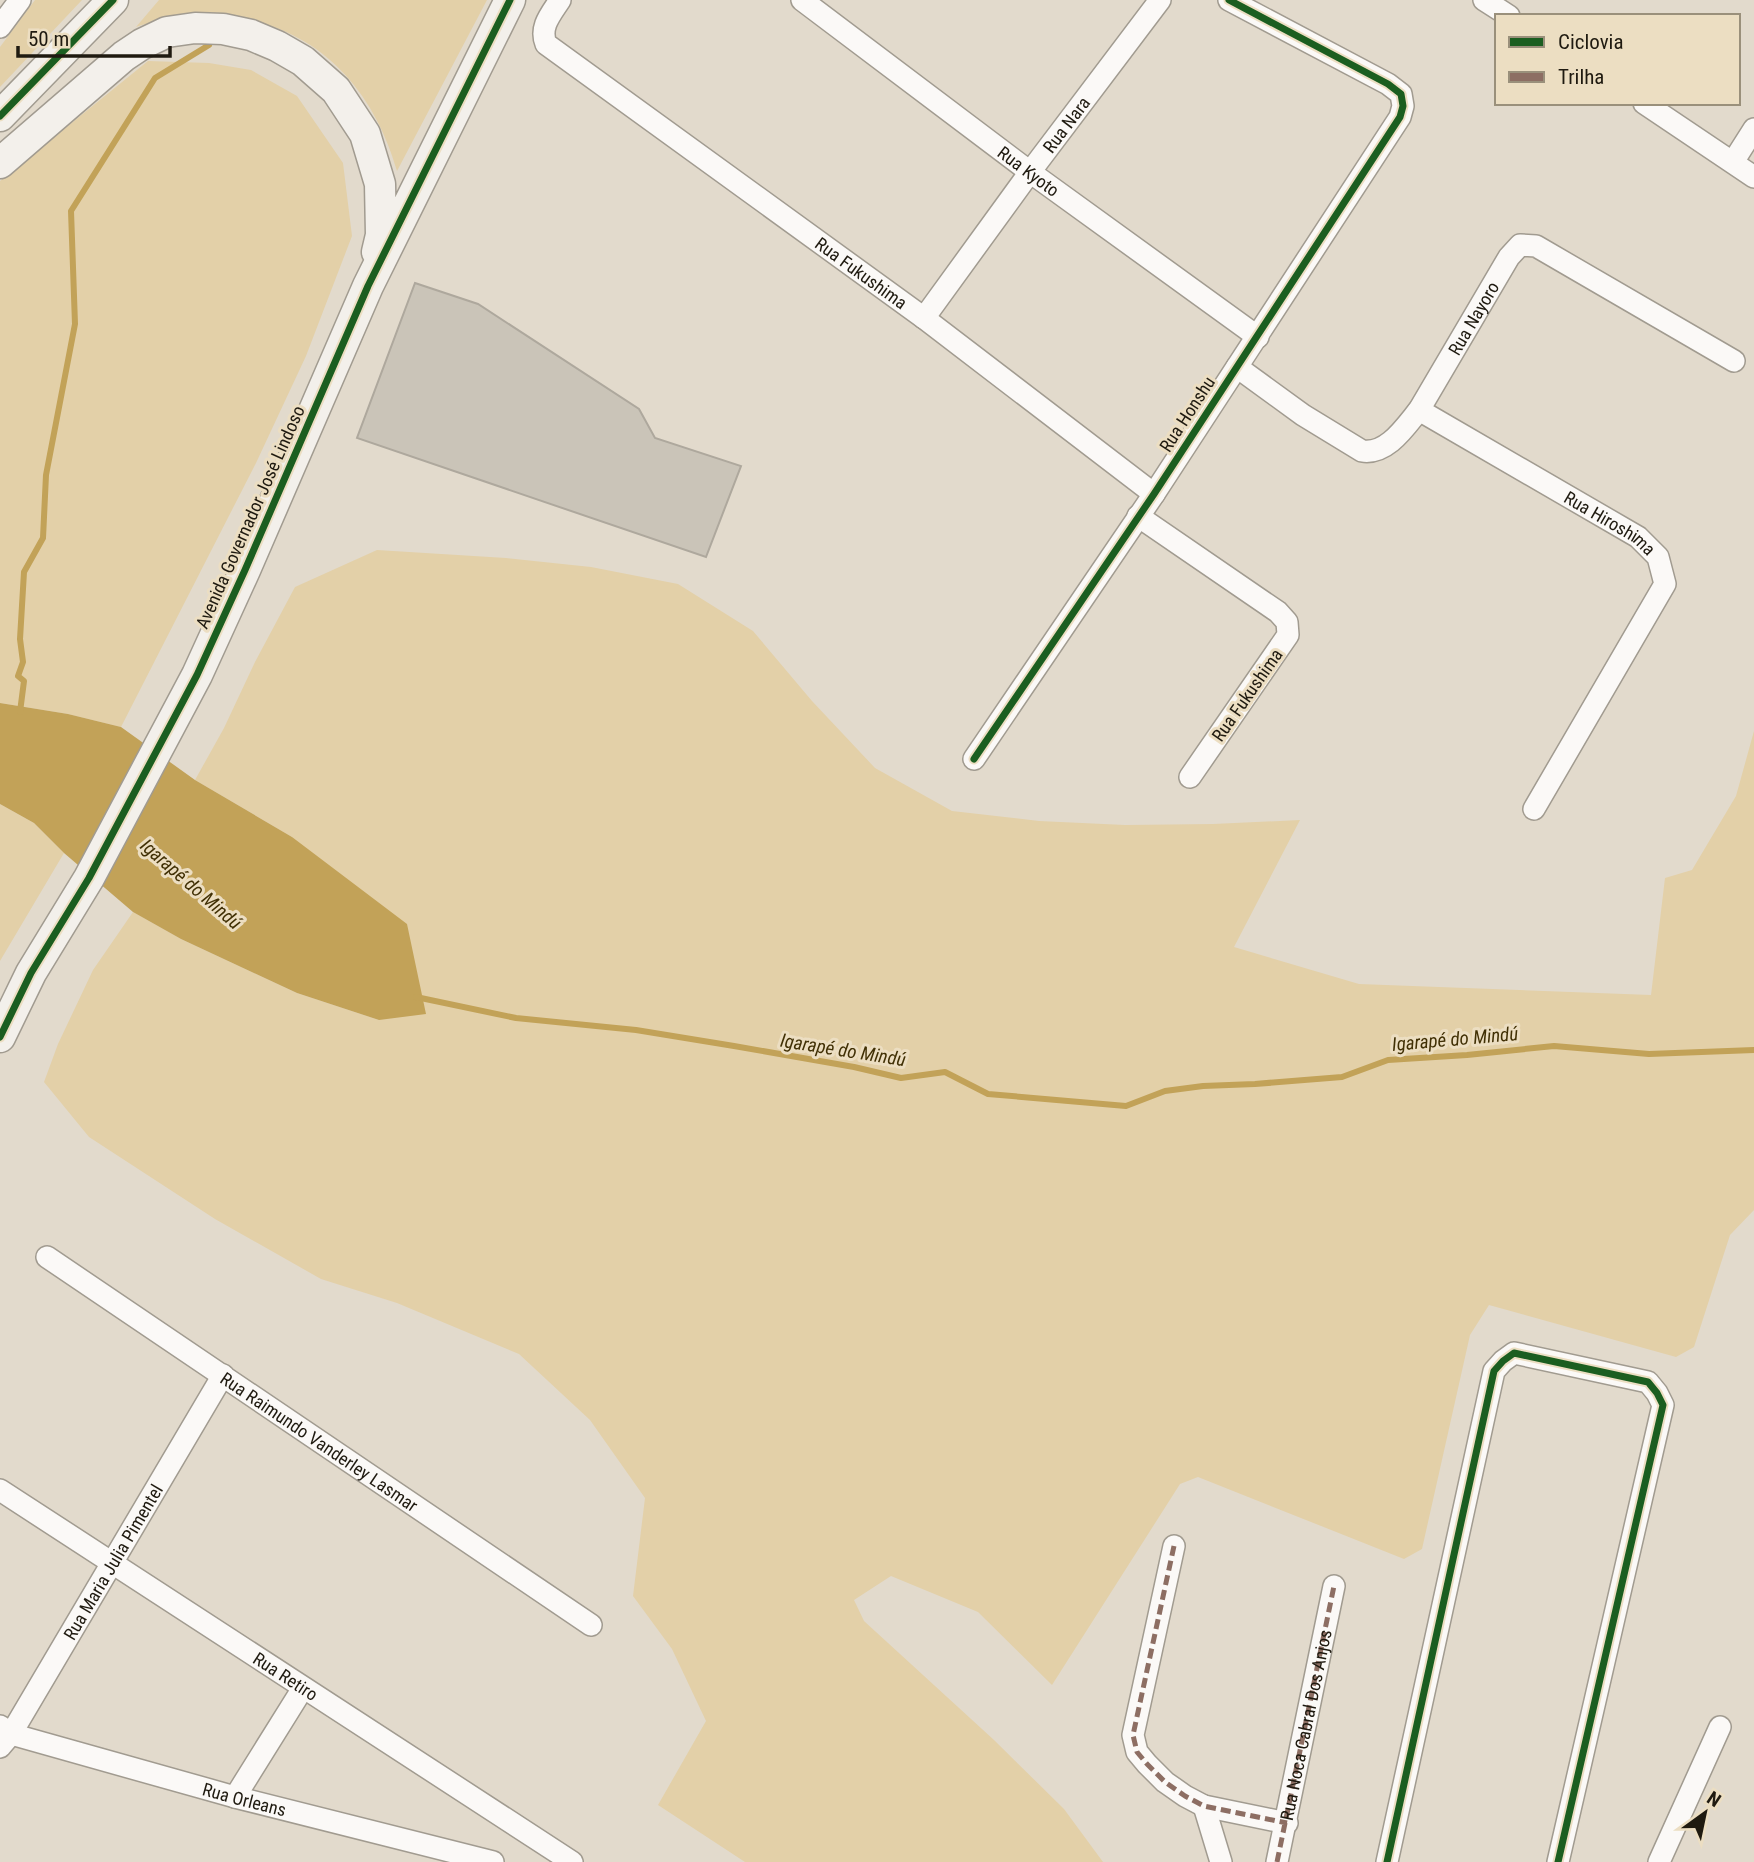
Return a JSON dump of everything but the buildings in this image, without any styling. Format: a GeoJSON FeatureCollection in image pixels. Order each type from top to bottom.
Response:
{"type":"FeatureCollection","features":[{"type":"Feature","properties":{"kind":"main road"},"geometry":{"type":"LineString","coordinates":[[0,116],[113,0]]}},
{"type":"Feature","properties":{"kind":"main road","name":"Avenida Governador José Lindoso"},"geometry":{"type":"LineString","coordinates":[[0,1037],[31,974],[89,878],[197,675],[368,286],[510,0]]}},
{"type":"Feature","properties":{"kind":"main road"},"geometry":{"type":"LineString","coordinates":[[0,163],[124,56],[142,44],[167,32],[195,27],[251,35],[303,61],[336,90],[365,134],[380,184],[382,235],[368,286]]}},
{"type":"Feature","properties":{"kind":"street"},"geometry":{"type":"LineString","coordinates":[[0,27],[20,0]]}},
{"type":"Feature","properties":{"kind":"street","name":"Rua Fukushima"},"geometry":{"type":"LineString","coordinates":[[560,0],[546,21],[543,37],[546,44],[924,318],[1154,494]]}},
{"type":"Feature","properties":{"kind":"street","name":"Rua Kyoto"},"geometry":{"type":"LineString","coordinates":[[802,0],[1030,172],[1258,337]]}},
{"type":"Feature","properties":{"kind":"street","name":"Rua Nara"},"geometry":{"type":"LineString","coordinates":[[924,318],[1160,0]]}},
{"type":"Feature","properties":{"kind":"street","name":"Rua Honshu"},"geometry":{"type":"LineString","coordinates":[[974,759],[1154,494],[1400,117],[1403,106],[1401,94],[1388,84],[1229,0]]}},
{"type":"Feature","properties":{"kind":"street"},"geometry":{"type":"LineString","coordinates":[[1484,0],[1506,14]]}},
{"type":"Feature","properties":{"kind":"street"},"geometry":{"type":"LineString","coordinates":[[1647,105],[1754,177]]}},
{"type":"Feature","properties":{"kind":"street"},"geometry":{"type":"LineString","coordinates":[[1733,162],[1754,129]]}},
{"type":"Feature","properties":{"kind":"street","name":"Rua Nayoro"},"geometry":{"type":"LineString","coordinates":[[1237,367],[1303,415],[1362,451],[1371,453],[1401,432],[1419,410],[1509,257],[1520,245],[1536,246],[1734,361]]}},
{"type":"Feature","properties":{"kind":"street","name":"Rua Hiroshima"},"geometry":{"type":"LineString","coordinates":[[1419,410],[1638,537],[1658,557],[1665,584],[1534,809]]}},
{"type":"Feature","properties":{"kind":"street","name":"Rua Fukushima"},"geometry":{"type":"LineString","coordinates":[[1139,516],[1278,612],[1287,622],[1288,635],[1190,777]]}},
{"type":"Feature","properties":{"kind":"street","name":"Rua Raimundo Vanderley Lasmar"},"geometry":{"type":"LineString","coordinates":[[47,1257],[591,1626]]}},
{"type":"Feature","properties":{"kind":"street"},"geometry":{"type":"LineString","coordinates":[[1387,1862],[1494,1371],[1514,1353],[1648,1382],[1663,1405],[1558,1862]]}},
{"type":"Feature","properties":{"kind":"street","name":"Rua Maria Julia Pimentel"},"geometry":{"type":"LineString","coordinates":[[4,1736],[112,1564],[223,1375]]}},
{"type":"Feature","properties":{"kind":"street","name":"Rua Retiro"},"geometry":{"type":"LineString","coordinates":[[0,1490],[572,1862]]}},
{"type":"Feature","properties":{"kind":"street"},"geometry":{"type":"LineString","coordinates":[[1174,1546],[1133,1735],[1138,1752],[1165,1782],[1204,1806],[1287,1823]]}},
{"type":"Feature","properties":{"kind":"street","name":"Rua Noca Cabral Dos Anjos"},"geometry":{"type":"LineString","coordinates":[[1278,1862],[1335,1586]]}},
{"type":"Feature","properties":{"kind":"street"},"geometry":{"type":"LineString","coordinates":[[235,1797],[303,1688]]}},
{"type":"Feature","properties":{"kind":"street"},"geometry":{"type":"LineString","coordinates":[[1659,1862],[1720,1727]]}},
{"type":"Feature","properties":{"kind":"street","name":"Rua Orleans"},"geometry":{"type":"LineString","coordinates":[[4,1736],[493,1862]]}},
{"type":"Feature","properties":{"kind":"street"},"geometry":{"type":"LineString","coordinates":[[1204,1806],[1221,1862]]}},
{"type":"Feature","properties":{"kind":"shaded area"},"geometry":{"type":"Polygon","coordinates":[[[35,0],[82,0],[0,87],[0,47],[35,0]]]}},
{"type":"Feature","properties":{"kind":"shaded area"},"geometry":{"type":"Polygon","coordinates":[[[159,0],[487,0],[397,171],[376,118],[344,74],[324,55],[302,40],[276,28],[243,19],[154,21],[136,27],[159,0]]]}},
{"type":"Feature","properties":{"kind":"shaded area"},"geometry":{"type":"Polygon","coordinates":[[[148,61],[209,63],[251,70],[297,96],[343,163],[352,236],[306,356],[256,463],[121,727],[68,714],[0,703],[0,181],[148,61]]]}},
{"type":"Feature","properties":{"kind":"shaded area"},"geometry":{"type":"Polygon","coordinates":[[[377,550],[506,558],[591,567],[678,584],[753,631],[812,701],[875,768],[952,811],[1039,821],[1125,825],[1300,820],[1234,947],[1359,984],[1651,995],[1665,878],[1692,870],[1736,796],[1754,731],[1754,1210],[1730,1235],[1694,1347],[1676,1357],[1489,1305],[1470,1335],[1422,1549],[1404,1559],[1198,1477],[1180,1484],[1052,1685],[978,1612],[891,1576],[854,1600],[864,1621],[994,1740],[1064,1809],[1103,1862],[745,1862],[658,1805],[706,1721],[672,1649],[633,1596],[645,1498],[590,1420],[519,1354],[397,1303],[321,1279],[215,1219],[89,1137],[44,1082],[58,1044],[93,970],[133,912],[181,939],[297,993],[379,1020],[292,837],[195,780],[295,587],[377,550]]]}},
{"type":"Feature","properties":{"kind":"shaded area"},"geometry":{"type":"Polygon","coordinates":[[[0,804],[34,823],[64,853],[0,961],[0,804]]]}},
{"type":"Feature","properties":{"kind":"water"},"geometry":{"type":"Polygon","coordinates":[[[0,703],[68,714],[121,727],[195,780],[292,837],[407,924],[426,1014],[379,1020],[297,993],[181,939],[133,912],[64,853],[34,823],[0,804],[0,703]]]}},
{"type":"Feature","properties":{"kind":"waterway"},"geometry":{"type":"LineString","coordinates":[[20,712],[24,681],[18,676],[23,662],[20,639],[24,572],[43,538],[46,475],[75,324],[71,211],[155,78],[209,45]]}},
{"type":"Feature","properties":{"kind":"waterway","name":"Igarapé do Mindú"},"geometry":{"type":"LineString","coordinates":[[416,997],[516,1018],[636,1030],[854,1067],[901,1078],[945,1072],[988,1094],[1126,1106],[1165,1091],[1342,1077],[1388,1060],[1554,1046],[1649,1054],[1754,1050]]}},
{"type":"Feature","properties":{"kind":"marked path"},"geometry":{"type":"LineString","coordinates":[[1174,1546],[1133,1735],[1137,1752],[1165,1782],[1204,1806],[1287,1823]]}},
{"type":"Feature","properties":{"kind":"marked path"},"geometry":{"type":"LineString","coordinates":[[1277,1862],[1334,1586]]}},
{"type":"Feature","properties":{"kind":"cycle path"},"geometry":{"type":"LineString","coordinates":[[0,116],[113,0]]}},
{"type":"Feature","properties":{"kind":"cycle path"},"geometry":{"type":"LineString","coordinates":[[0,1037],[31,973],[89,878],[197,675],[368,286],[510,0]]}},
{"type":"Feature","properties":{"kind":"cycle path"},"geometry":{"type":"LineString","coordinates":[[974,759],[1154,494],[1400,117],[1403,106],[1401,94],[1388,84],[1229,0]]}},
{"type":"Feature","properties":{"kind":"cycle path"},"geometry":{"type":"LineString","coordinates":[[1387,1862],[1494,1371],[1514,1353],[1648,1382],[1663,1405],[1558,1862]]}}]}
